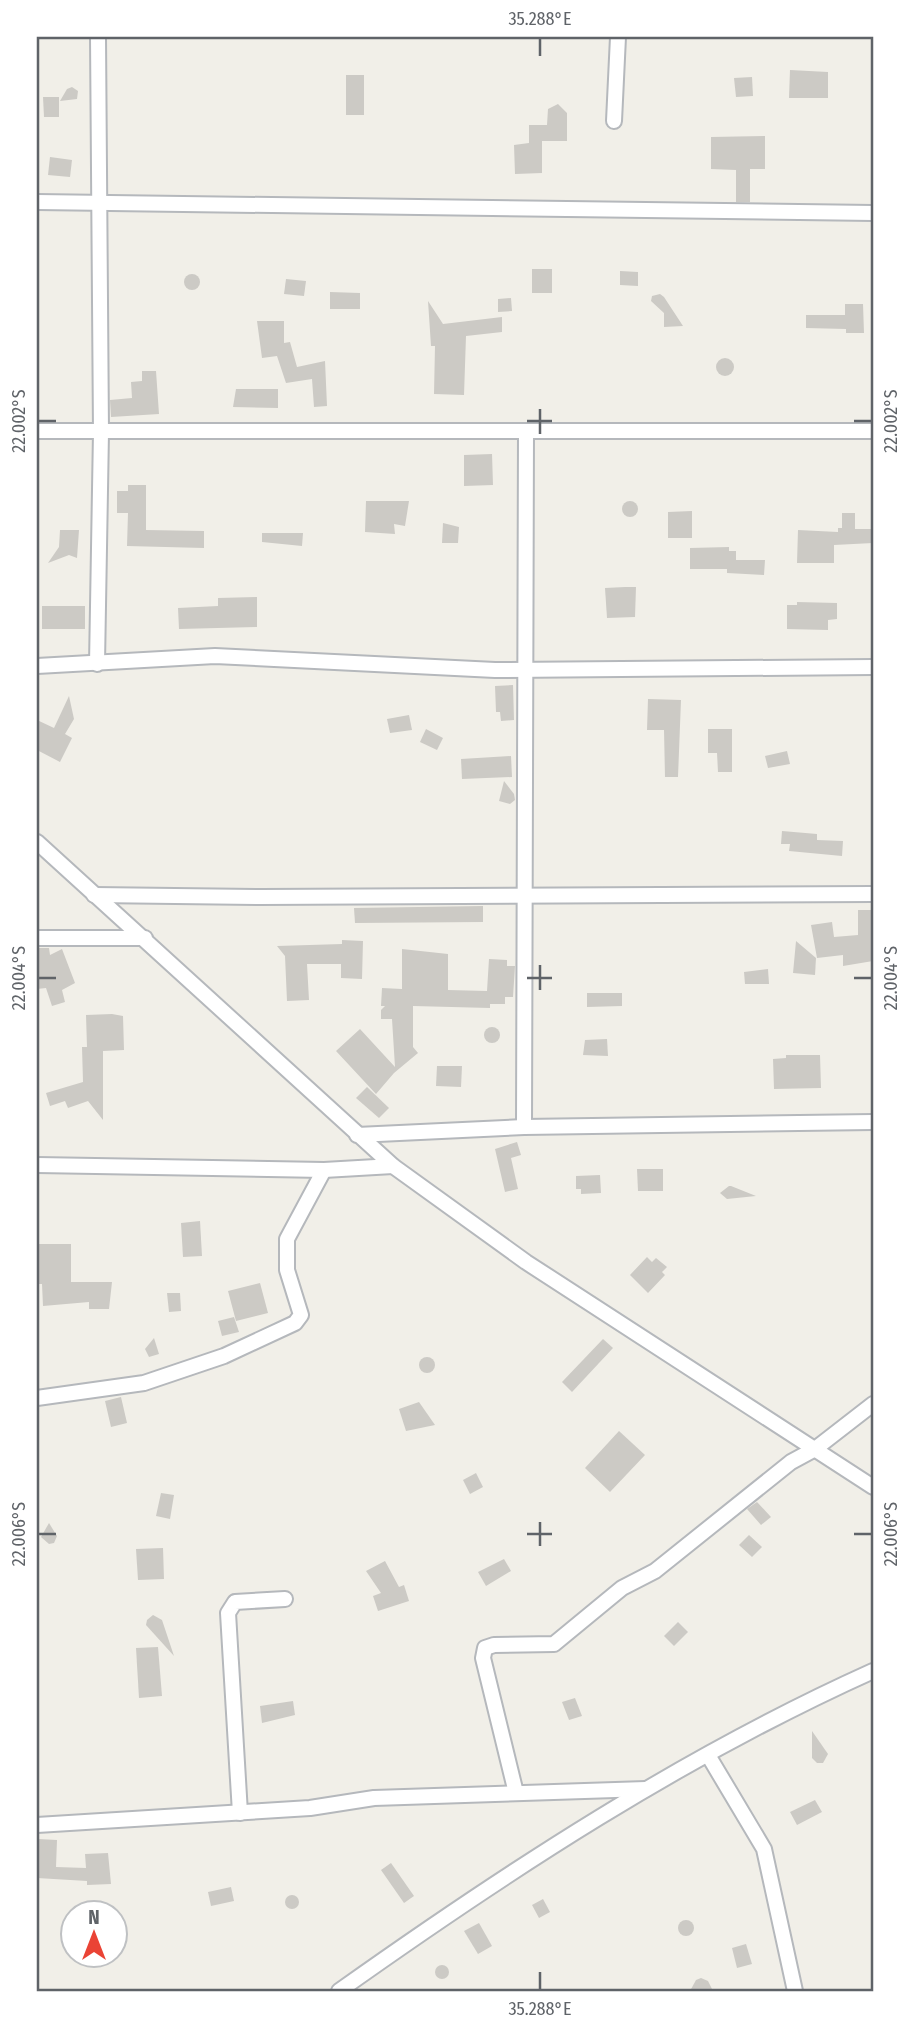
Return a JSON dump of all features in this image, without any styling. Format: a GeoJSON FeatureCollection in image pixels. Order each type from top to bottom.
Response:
{"type":"FeatureCollection","features":[{"type":"Feature","properties":{"kind":"street"},"geometry":{"type":"LineString","coordinates":[[97,664],[101,432],[99,37]]}},
{"type":"Feature","properties":{"kind":"street"},"geometry":{"type":"LineString","coordinates":[[614,121],[618,37]]}},
{"type":"Feature","properties":{"kind":"street"},"geometry":{"type":"LineString","coordinates":[[37,202],[873,213]]}},
{"type":"Feature","properties":{"kind":"street"},"geometry":{"type":"LineString","coordinates":[[37,432],[873,431]]}},
{"type":"Feature","properties":{"kind":"street"},"geometry":{"type":"LineString","coordinates":[[524,1127],[526,432]]}},
{"type":"Feature","properties":{"kind":"street"},"geometry":{"type":"LineString","coordinates":[[37,666],[97,664],[169,656],[215,656],[526,670],[873,667]]}},
{"type":"Feature","properties":{"kind":"street"},"geometry":{"type":"LineString","coordinates":[[37,842],[393,1166],[526,1262],[873,1487]]}},
{"type":"Feature","properties":{"kind":"street"},"geometry":{"type":"LineString","coordinates":[[94,895],[873,894]]}},
{"type":"Feature","properties":{"kind":"street"},"geometry":{"type":"LineString","coordinates":[[37,938],[145,939]]}},
{"type":"Feature","properties":{"kind":"street"},"geometry":{"type":"LineString","coordinates":[[357,1135],[524,1127],[873,1122]]}},
{"type":"Feature","properties":{"kind":"street"},"geometry":{"type":"LineString","coordinates":[[37,1165],[324,1170],[393,1166]]}},
{"type":"Feature","properties":{"kind":"street"},"geometry":{"type":"LineString","coordinates":[[37,1398],[144,1383],[223,1356],[295,1323],[301,1315],[287,1270],[287,1239],[324,1170]]}},
{"type":"Feature","properties":{"kind":"street"},"geometry":{"type":"LineString","coordinates":[[516,1793],[483,1658],[485,1648],[554,1644],[622,1588],[655,1571],[791,1462],[814,1449],[873,1404]]}},
{"type":"Feature","properties":{"kind":"street"},"geometry":{"type":"LineString","coordinates":[[240,1813],[228,1613],[235,1602],[285,1599]]}},
{"type":"Feature","properties":{"kind":"street"},"geometry":{"type":"LineString","coordinates":[[340,1991],[458,1907],[649,1789],[814,1698],[873,1671]]}},
{"type":"Feature","properties":{"kind":"street"},"geometry":{"type":"LineString","coordinates":[[708,1755],[764,1849],[795,1991]]}},
{"type":"Feature","properties":{"kind":"street"},"geometry":{"type":"LineString","coordinates":[[37,1825],[310,1808],[374,1798],[649,1789]]}},
{"type":"Feature","properties":{"kind":"building"},"geometry":{"type":"Polygon","coordinates":[[[790,70],[828,72],[828,98],[789,98],[790,70]]]}},
{"type":"Feature","properties":{"kind":"building"},"geometry":{"type":"Polygon","coordinates":[[[346,75],[364,75],[364,115],[346,115],[346,75]]]}},
{"type":"Feature","properties":{"kind":"building"},"geometry":{"type":"Polygon","coordinates":[[[752,77],[753,96],[736,97],[734,78],[752,77]]]}},
{"type":"Feature","properties":{"kind":"building"},"geometry":{"type":"Polygon","coordinates":[[[72,87],[78,91],[77,99],[60,101],[67,89],[72,87]]]}},
{"type":"Feature","properties":{"kind":"building"},"geometry":{"type":"Polygon","coordinates":[[[43,97],[59,97],[59,117],[44,117],[43,97]]]}},
{"type":"Feature","properties":{"kind":"building"},"geometry":{"type":"Polygon","coordinates":[[[558,104],[567,113],[567,141],[542,141],[542,173],[515,174],[514,145],[529,143],[529,125],[547,125],[548,109],[558,104]]]}},
{"type":"Feature","properties":{"kind":"building"},"geometry":{"type":"Polygon","coordinates":[[[765,136],[765,169],[750,169],[750,202],[736,202],[736,170],[711,169],[711,137],[765,136]]]}},
{"type":"Feature","properties":{"kind":"building"},"geometry":{"type":"Polygon","coordinates":[[[50,157],[72,160],[70,177],[48,175],[50,157]]]}},
{"type":"Feature","properties":{"kind":"building"},"geometry":{"type":"Polygon","coordinates":[[[532,269],[552,269],[552,293],[532,293],[532,269]]]}},
{"type":"Feature","properties":{"kind":"building"},"geometry":{"type":"Polygon","coordinates":[[[620,271],[638,272],[638,286],[620,285],[620,271]]]}},
{"type":"Feature","properties":{"kind":"building"},"geometry":{"type":"Polygon","coordinates":[[[189,274],[195,274],[200,282],[198,288],[189,290],[184,285],[184,279],[189,274]]]}},
{"type":"Feature","properties":{"kind":"building"},"geometry":{"type":"Polygon","coordinates":[[[286,279],[306,281],[304,296],[284,294],[286,279]]]}},
{"type":"Feature","properties":{"kind":"building"},"geometry":{"type":"Polygon","coordinates":[[[330,292],[360,293],[360,309],[330,309],[330,292]]]}},
{"type":"Feature","properties":{"kind":"building"},"geometry":{"type":"Polygon","coordinates":[[[660,294],[683,326],[664,327],[664,313],[651,301],[652,296],[660,294]]]}},
{"type":"Feature","properties":{"kind":"building"},"geometry":{"type":"Polygon","coordinates":[[[511,298],[512,311],[498,312],[498,299],[511,298]]]}},
{"type":"Feature","properties":{"kind":"building"},"geometry":{"type":"Polygon","coordinates":[[[428,301],[443,324],[502,317],[502,332],[466,336],[464,395],[434,394],[435,346],[431,346],[428,301]]]}},
{"type":"Feature","properties":{"kind":"building"},"geometry":{"type":"Polygon","coordinates":[[[845,304],[863,304],[864,333],[846,333],[846,329],[806,328],[806,315],[845,315],[845,304]]]}},
{"type":"Feature","properties":{"kind":"building"},"geometry":{"type":"Polygon","coordinates":[[[257,321],[284,321],[284,343],[290,342],[297,367],[325,361],[327,406],[314,407],[312,379],[286,383],[277,356],[262,358],[257,321]]]}},
{"type":"Feature","properties":{"kind":"building"},"geometry":{"type":"Polygon","coordinates":[[[725,358],[731,361],[734,367],[731,373],[725,376],[719,373],[716,367],[719,361],[725,358]]]}},
{"type":"Feature","properties":{"kind":"building"},"geometry":{"type":"Polygon","coordinates":[[[142,371],[156,371],[159,414],[111,417],[110,400],[132,398],[131,382],[142,381],[142,371]]]}},
{"type":"Feature","properties":{"kind":"building"},"geometry":{"type":"Polygon","coordinates":[[[236,389],[278,389],[278,408],[233,407],[236,389]]]}},
{"type":"Feature","properties":{"kind":"building"},"geometry":{"type":"Polygon","coordinates":[[[492,454],[493,485],[464,486],[464,455],[492,454]]]}},
{"type":"Feature","properties":{"kind":"building"},"geometry":{"type":"Polygon","coordinates":[[[128,485],[146,485],[146,530],[204,531],[204,548],[127,546],[128,513],[117,513],[117,491],[128,491],[128,485]]]}},
{"type":"Feature","properties":{"kind":"building"},"geometry":{"type":"Polygon","coordinates":[[[366,501],[409,501],[405,526],[394,524],[395,534],[365,532],[366,501]]]}},
{"type":"Feature","properties":{"kind":"building"},"geometry":{"type":"Polygon","coordinates":[[[630,501],[636,503],[636,515],[630,517],[624,515],[622,509],[624,503],[630,501]]]}},
{"type":"Feature","properties":{"kind":"building"},"geometry":{"type":"Polygon","coordinates":[[[692,511],[692,538],[668,538],[668,512],[692,511]]]}},
{"type":"Feature","properties":{"kind":"building"},"geometry":{"type":"Polygon","coordinates":[[[842,513],[855,513],[855,529],[873,529],[873,543],[834,545],[834,563],[797,563],[798,530],[838,532],[838,528],[842,528],[842,513]]]}},
{"type":"Feature","properties":{"kind":"building"},"geometry":{"type":"Polygon","coordinates":[[[443,523],[459,527],[458,543],[442,543],[443,523]]]}},
{"type":"Feature","properties":{"kind":"building"},"geometry":{"type":"Polygon","coordinates":[[[60,530],[79,530],[77,558],[69,555],[48,563],[59,547],[60,530]]]}},
{"type":"Feature","properties":{"kind":"building"},"geometry":{"type":"Polygon","coordinates":[[[262,533],[303,533],[302,546],[262,542],[262,533]]]}},
{"type":"Feature","properties":{"kind":"building"},"geometry":{"type":"Polygon","coordinates":[[[729,547],[729,551],[736,551],[736,560],[765,560],[764,575],[727,573],[727,569],[690,569],[690,548],[729,547]]]}},
{"type":"Feature","properties":{"kind":"building"},"geometry":{"type":"Polygon","coordinates":[[[636,587],[635,617],[607,618],[605,588],[636,587]]]}},
{"type":"Feature","properties":{"kind":"building"},"geometry":{"type":"Polygon","coordinates":[[[257,597],[257,627],[179,629],[178,608],[218,606],[218,598],[257,597]]]}},
{"type":"Feature","properties":{"kind":"building"},"geometry":{"type":"Polygon","coordinates":[[[797,602],[837,603],[837,619],[828,620],[828,630],[787,629],[787,605],[797,605],[797,602]]]}},
{"type":"Feature","properties":{"kind":"building"},"geometry":{"type":"Polygon","coordinates":[[[42,606],[85,606],[85,629],[42,629],[42,606]]]}},
{"type":"Feature","properties":{"kind":"building"},"geometry":{"type":"Polygon","coordinates":[[[513,685],[514,720],[501,721],[500,712],[496,712],[495,686],[513,685]]]}},
{"type":"Feature","properties":{"kind":"building"},"geometry":{"type":"Polygon","coordinates":[[[69,696],[74,719],[65,734],[72,738],[60,762],[37,750],[37,720],[54,728],[69,696]]]}},
{"type":"Feature","properties":{"kind":"building"},"geometry":{"type":"Polygon","coordinates":[[[648,699],[681,700],[678,777],[665,777],[664,730],[647,730],[648,699]]]}},
{"type":"Feature","properties":{"kind":"building"},"geometry":{"type":"Polygon","coordinates":[[[409,715],[412,730],[390,733],[387,719],[409,715]]]}},
{"type":"Feature","properties":{"kind":"building"},"geometry":{"type":"Polygon","coordinates":[[[426,729],[443,738],[437,750],[420,742],[426,729]]]}},
{"type":"Feature","properties":{"kind":"building"},"geometry":{"type":"Polygon","coordinates":[[[708,729],[732,729],[732,772],[718,772],[717,753],[708,753],[708,729]]]}},
{"type":"Feature","properties":{"kind":"building"},"geometry":{"type":"Polygon","coordinates":[[[787,751],[790,764],[768,768],[765,756],[787,751]]]}},
{"type":"Feature","properties":{"kind":"building"},"geometry":{"type":"Polygon","coordinates":[[[511,756],[512,777],[462,779],[461,759],[511,756]]]}},
{"type":"Feature","properties":{"kind":"building"},"geometry":{"type":"Polygon","coordinates":[[[504,781],[514,794],[515,800],[510,804],[499,801],[504,781]]]}},
{"type":"Feature","properties":{"kind":"building"},"geometry":{"type":"Polygon","coordinates":[[[782,831],[817,834],[817,840],[843,841],[842,856],[789,851],[790,844],[781,844],[782,831]]]}},
{"type":"Feature","properties":{"kind":"building"},"geometry":{"type":"Polygon","coordinates":[[[483,906],[483,922],[355,923],[354,908],[483,906]]]}},
{"type":"Feature","properties":{"kind":"building"},"geometry":{"type":"Polygon","coordinates":[[[858,910],[873,910],[873,961],[843,966],[843,955],[817,958],[811,925],[832,922],[834,937],[858,935],[858,910]]]}},
{"type":"Feature","properties":{"kind":"building"},"geometry":{"type":"Polygon","coordinates":[[[342,940],[363,941],[362,979],[341,978],[341,964],[307,964],[309,1000],[287,1001],[285,956],[277,946],[342,944],[342,940]]]}},
{"type":"Feature","properties":{"kind":"building"},"geometry":{"type":"Polygon","coordinates":[[[796,941],[816,958],[815,975],[793,973],[796,941]]]}},
{"type":"Feature","properties":{"kind":"building"},"geometry":{"type":"Polygon","coordinates":[[[37,948],[49,948],[50,955],[62,949],[75,983],[62,990],[65,1002],[52,1006],[46,988],[37,989],[37,948]]]}},
{"type":"Feature","properties":{"kind":"building"},"geometry":{"type":"Polygon","coordinates":[[[402,949],[448,954],[448,990],[487,991],[489,959],[507,960],[507,966],[515,966],[513,997],[505,997],[505,1004],[490,1004],[490,1008],[413,1006],[413,1047],[418,1053],[394,1073],[376,1094],[336,1051],[360,1029],[395,1067],[392,1019],[381,1019],[381,1010],[385,1006],[381,1006],[382,988],[402,989],[402,949]]]}},
{"type":"Feature","properties":{"kind":"building"},"geometry":{"type":"Polygon","coordinates":[[[768,969],[769,984],[745,984],[744,972],[768,969]]]}},
{"type":"Feature","properties":{"kind":"building"},"geometry":{"type":"Polygon","coordinates":[[[587,993],[622,993],[622,1006],[587,1007],[587,993]]]}},
{"type":"Feature","properties":{"kind":"building"},"geometry":{"type":"Polygon","coordinates":[[[86,1015],[123,1016],[124,1050],[103,1051],[103,1120],[88,1101],[68,1108],[65,1101],[50,1106],[46,1093],[83,1082],[82,1047],[87,1047],[86,1015]]]}},
{"type":"Feature","properties":{"kind":"building"},"geometry":{"type":"Polygon","coordinates":[[[492,1027],[500,1035],[492,1043],[484,1035],[492,1027]]]}},
{"type":"Feature","properties":{"kind":"building"},"geometry":{"type":"Polygon","coordinates":[[[607,1039],[608,1056],[583,1055],[585,1040],[607,1039]]]}},
{"type":"Feature","properties":{"kind":"building"},"geometry":{"type":"Polygon","coordinates":[[[786,1055],[820,1055],[821,1088],[774,1089],[773,1059],[786,1058],[786,1055]]]}},
{"type":"Feature","properties":{"kind":"building"},"geometry":{"type":"Polygon","coordinates":[[[437,1066],[462,1066],[461,1087],[436,1086],[437,1066]]]}},
{"type":"Feature","properties":{"kind":"building"},"geometry":{"type":"Polygon","coordinates":[[[367,1087],[389,1108],[379,1118],[356,1098],[367,1087]]]}},
{"type":"Feature","properties":{"kind":"building"},"geometry":{"type":"Polygon","coordinates":[[[517,1142],[521,1155],[511,1158],[518,1189],[505,1192],[495,1149],[517,1142]]]}},
{"type":"Feature","properties":{"kind":"building"},"geometry":{"type":"Polygon","coordinates":[[[637,1169],[663,1169],[663,1191],[638,1191],[637,1169]]]}},
{"type":"Feature","properties":{"kind":"building"},"geometry":{"type":"Polygon","coordinates":[[[600,1175],[601,1193],[581,1194],[581,1189],[576,1189],[576,1176],[600,1175]]]}},
{"type":"Feature","properties":{"kind":"building"},"geometry":{"type":"Polygon","coordinates":[[[729,1186],[756,1196],[727,1199],[720,1193],[729,1186]]]}},
{"type":"Feature","properties":{"kind":"building"},"geometry":{"type":"Polygon","coordinates":[[[200,1221],[202,1256],[183,1257],[181,1223],[200,1221]]]}},
{"type":"Feature","properties":{"kind":"building"},"geometry":{"type":"Polygon","coordinates":[[[37,1244],[71,1244],[71,1282],[112,1282],[109,1309],[89,1309],[89,1302],[43,1306],[42,1284],[37,1284],[37,1244]]]}},
{"type":"Feature","properties":{"kind":"building"},"geometry":{"type":"Polygon","coordinates":[[[647,1257],[652,1262],[656,1258],[667,1267],[662,1272],[665,1275],[648,1293],[630,1275],[647,1257]]]}},
{"type":"Feature","properties":{"kind":"building"},"geometry":{"type":"Polygon","coordinates":[[[260,1283],[268,1313],[236,1321],[228,1291],[260,1283]]]}},
{"type":"Feature","properties":{"kind":"building"},"geometry":{"type":"Polygon","coordinates":[[[167,1293],[180,1293],[181,1311],[169,1312],[167,1293]]]}},
{"type":"Feature","properties":{"kind":"building"},"geometry":{"type":"Polygon","coordinates":[[[234,1317],[239,1332],[222,1336],[218,1321],[234,1317]]]}},
{"type":"Feature","properties":{"kind":"building"},"geometry":{"type":"Polygon","coordinates":[[[154,1338],[159,1354],[149,1357],[145,1349],[154,1338]]]}},
{"type":"Feature","properties":{"kind":"building"},"geometry":{"type":"Polygon","coordinates":[[[603,1339],[613,1348],[572,1392],[562,1382],[603,1339]]]}},
{"type":"Feature","properties":{"kind":"building"},"geometry":{"type":"Polygon","coordinates":[[[424,1357],[430,1357],[435,1365],[433,1371],[424,1373],[419,1368],[419,1362],[424,1357]]]}},
{"type":"Feature","properties":{"kind":"building"},"geometry":{"type":"Polygon","coordinates":[[[121,1397],[127,1423],[111,1427],[105,1401],[121,1397]]]}},
{"type":"Feature","properties":{"kind":"building"},"geometry":{"type":"Polygon","coordinates":[[[419,1402],[435,1425],[406,1431],[399,1409],[419,1402]]]}},
{"type":"Feature","properties":{"kind":"building"},"geometry":{"type":"Polygon","coordinates":[[[619,1431],[645,1455],[610,1492],[585,1468],[619,1431]]]}},
{"type":"Feature","properties":{"kind":"building"},"geometry":{"type":"Polygon","coordinates":[[[476,1473],[483,1487],[470,1494],[463,1480],[476,1473]]]}},
{"type":"Feature","properties":{"kind":"building"},"geometry":{"type":"Polygon","coordinates":[[[161,1493],[174,1495],[170,1519],[156,1516],[161,1493]]]}},
{"type":"Feature","properties":{"kind":"building"},"geometry":{"type":"Polygon","coordinates":[[[757,1502],[771,1517],[761,1525],[747,1509],[757,1502]]]}},
{"type":"Feature","properties":{"kind":"building"},"geometry":{"type":"Polygon","coordinates":[[[49,1523],[57,1536],[54,1543],[49,1544],[41,1537],[49,1523]]]}},
{"type":"Feature","properties":{"kind":"building"},"geometry":{"type":"Polygon","coordinates":[[[749,1535],[762,1547],[752,1557],[739,1545],[749,1535]]]}},
{"type":"Feature","properties":{"kind":"building"},"geometry":{"type":"Polygon","coordinates":[[[163,1548],[164,1579],[138,1580],[136,1549],[163,1548]]]}},
{"type":"Feature","properties":{"kind":"building"},"geometry":{"type":"Polygon","coordinates":[[[504,1559],[511,1571],[486,1586],[478,1572],[504,1559]]]}},
{"type":"Feature","properties":{"kind":"building"},"geometry":{"type":"Polygon","coordinates":[[[385,1561],[399,1587],[404,1585],[409,1601],[378,1611],[373,1596],[381,1593],[366,1571],[385,1561]]]}},
{"type":"Feature","properties":{"kind":"building"},"geometry":{"type":"Polygon","coordinates":[[[153,1615],[162,1620],[174,1656],[146,1625],[153,1615]]]}},
{"type":"Feature","properties":{"kind":"building"},"geometry":{"type":"Polygon","coordinates":[[[678,1622],[688,1632],[674,1646],[664,1636],[678,1622]]]}},
{"type":"Feature","properties":{"kind":"building"},"geometry":{"type":"Polygon","coordinates":[[[158,1647],[162,1696],[139,1698],[136,1648],[158,1647]]]}},
{"type":"Feature","properties":{"kind":"building"},"geometry":{"type":"Polygon","coordinates":[[[575,1698],[582,1716],[569,1720],[562,1702],[575,1698]]]}},
{"type":"Feature","properties":{"kind":"building"},"geometry":{"type":"Polygon","coordinates":[[[293,1701],[295,1715],[262,1723],[260,1706],[293,1701]]]}},
{"type":"Feature","properties":{"kind":"building"},"geometry":{"type":"Polygon","coordinates":[[[812,1731],[828,1754],[823,1763],[817,1763],[812,1758],[812,1731]]]}},
{"type":"Feature","properties":{"kind":"building"},"geometry":{"type":"Polygon","coordinates":[[[815,1800],[822,1812],[797,1825],[790,1812],[815,1800]]]}},
{"type":"Feature","properties":{"kind":"building"},"geometry":{"type":"Polygon","coordinates":[[[38,1839],[57,1840],[56,1867],[86,1868],[85,1854],[108,1853],[111,1884],[87,1885],[87,1881],[37,1878],[38,1839]]]}},
{"type":"Feature","properties":{"kind":"building"},"geometry":{"type":"Polygon","coordinates":[[[391,1863],[414,1896],[404,1903],[381,1870],[391,1863]]]}},
{"type":"Feature","properties":{"kind":"building"},"geometry":{"type":"Polygon","coordinates":[[[231,1887],[234,1901],[211,1906],[208,1892],[231,1887]]]}},
{"type":"Feature","properties":{"kind":"building"},"geometry":{"type":"Polygon","coordinates":[[[292,1895],[297,1897],[297,1907],[292,1909],[287,1907],[285,1902],[287,1897],[292,1895]]]}},
{"type":"Feature","properties":{"kind":"building"},"geometry":{"type":"Polygon","coordinates":[[[543,1899],[550,1912],[539,1918],[532,1905],[543,1899]]]}},
{"type":"Feature","properties":{"kind":"building"},"geometry":{"type":"Polygon","coordinates":[[[683,1920],[689,1920],[694,1928],[692,1934],[683,1936],[678,1931],[678,1925],[683,1920]]]}},
{"type":"Feature","properties":{"kind":"building"},"geometry":{"type":"Polygon","coordinates":[[[479,1923],[492,1946],[478,1954],[464,1931],[479,1923]]]}},
{"type":"Feature","properties":{"kind":"building"},"geometry":{"type":"Polygon","coordinates":[[[746,1944],[752,1964],[737,1968],[732,1948],[746,1944]]]}},
{"type":"Feature","properties":{"kind":"building"},"geometry":{"type":"Polygon","coordinates":[[[439,1965],[445,1965],[449,1972],[445,1979],[439,1979],[435,1975],[435,1969],[439,1965]]]}},
{"type":"Feature","properties":{"kind":"building"},"geometry":{"type":"Polygon","coordinates":[[[701,1978],[708,1981],[713,1991],[690,1991],[696,1980],[701,1978]]]}}]}
